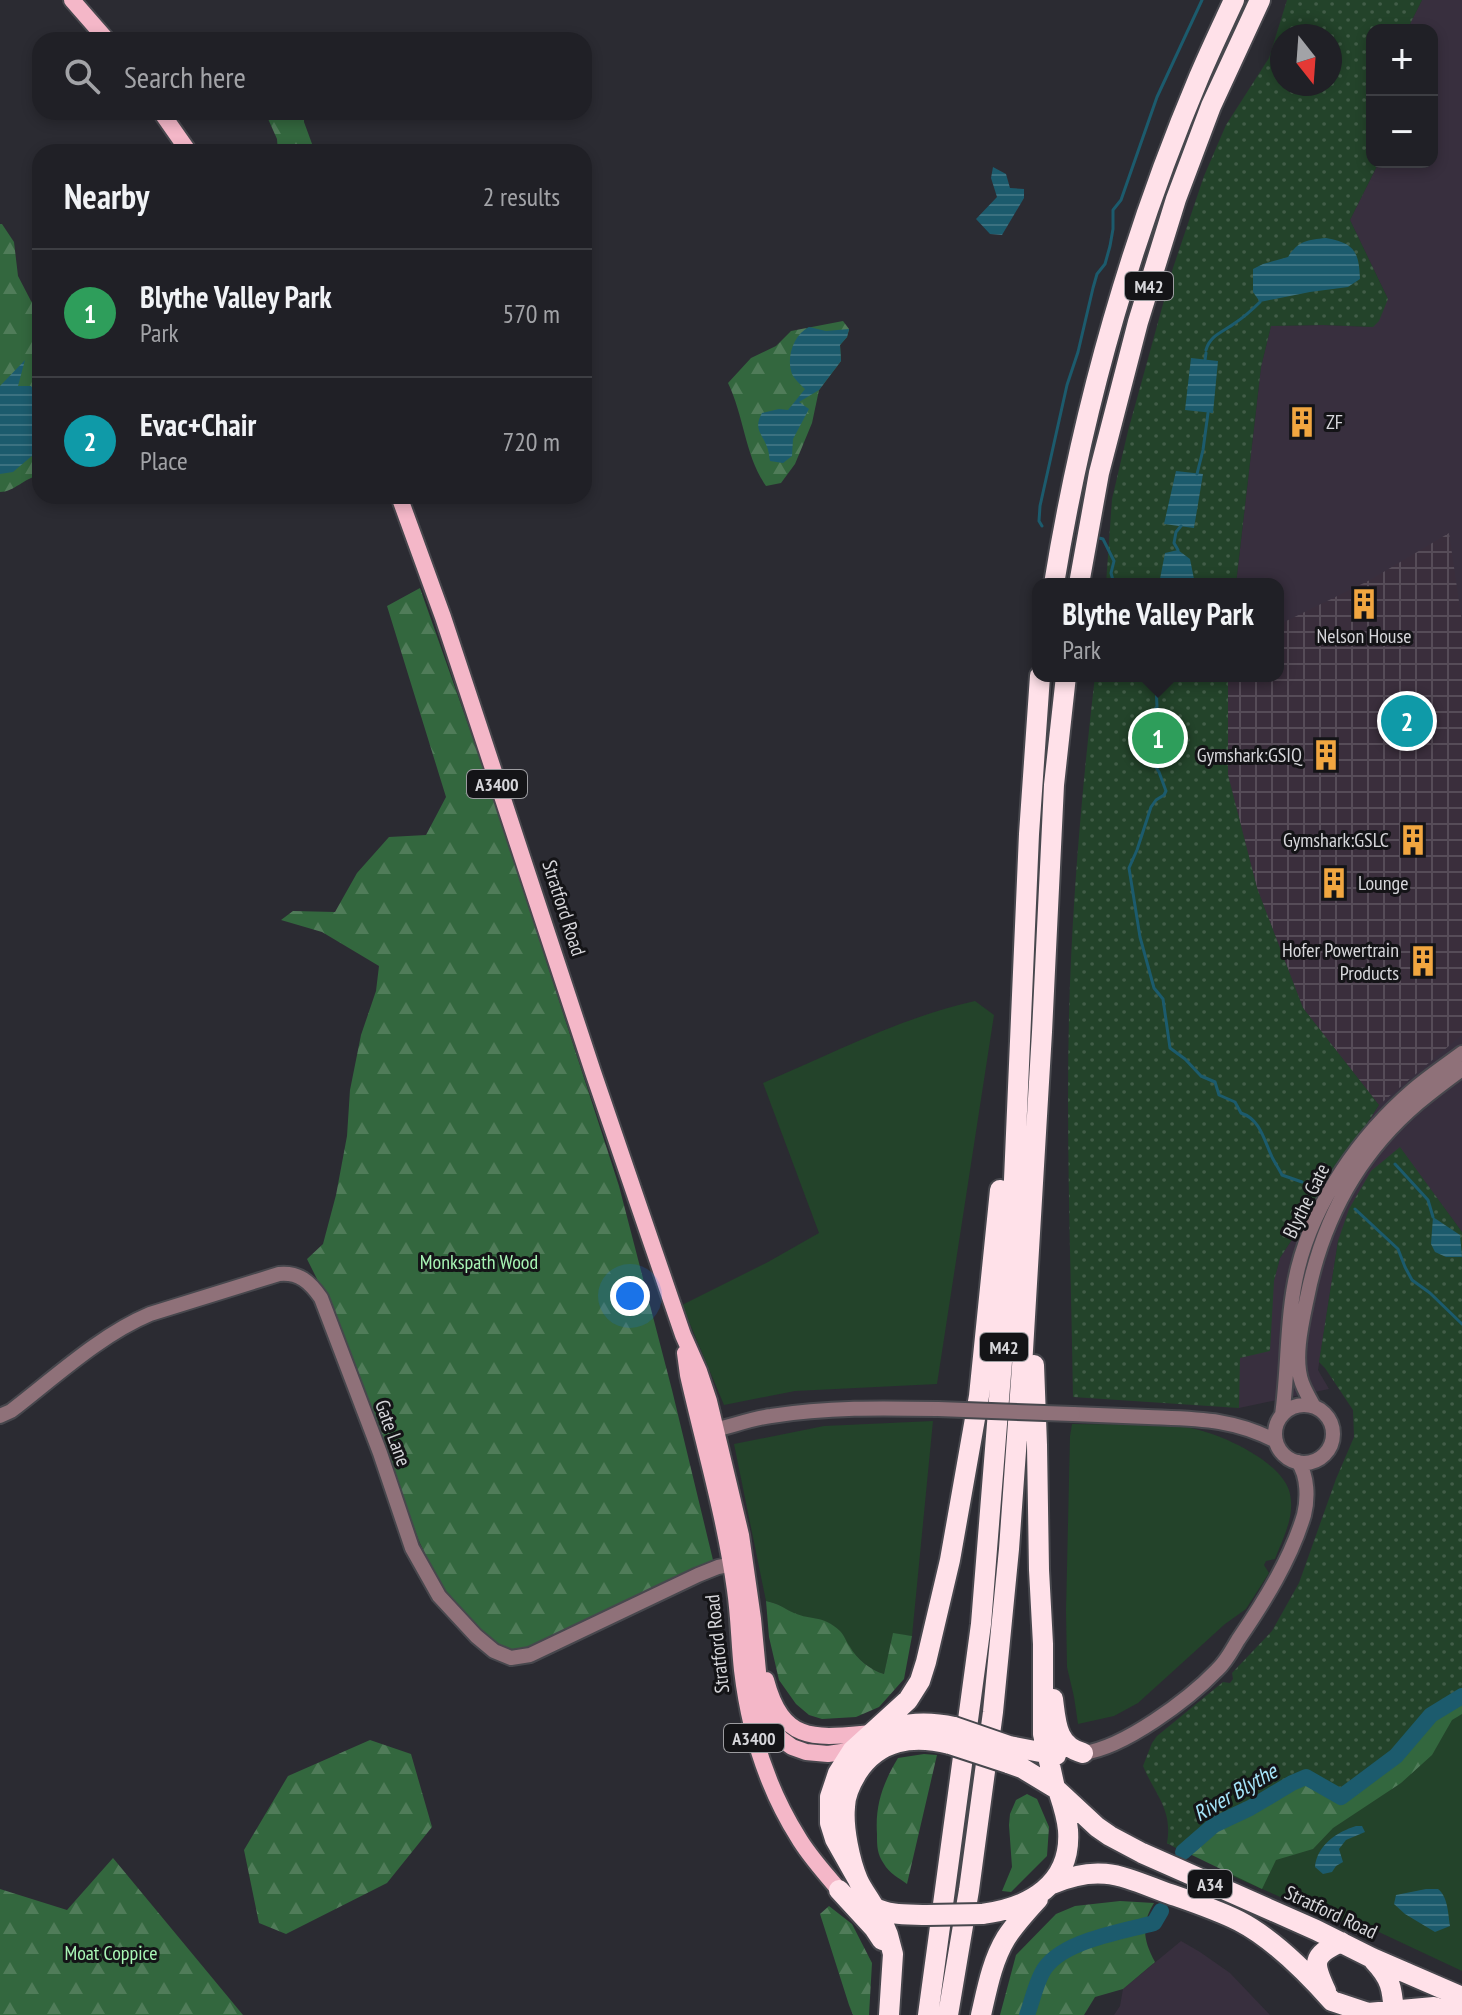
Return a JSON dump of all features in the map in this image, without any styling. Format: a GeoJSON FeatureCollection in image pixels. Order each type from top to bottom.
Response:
{"type":"FeatureCollection","features":[{"type":"Feature","properties":{"kind":"highway","name":"M42"},"geometry":{"type":"LineString","coordinates":[[1055,578],[1066,514],[1107,341],[1148,213],[1199,77],[1234,0]]}},
{"type":"Feature","properties":{"kind":"highway","name":"M42"},"geometry":{"type":"LineString","coordinates":[[1080,578],[1099,473],[1146,294],[1176,199],[1211,106],[1260,0]]}},
{"type":"Feature","properties":{"kind":"highway","name":"M42"},"geometry":{"type":"LineString","coordinates":[[928,2015],[981,1624],[1011,1249],[1029,834],[1040,682]]}},
{"type":"Feature","properties":{"kind":"highway","name":"M42"},"geometry":{"type":"LineString","coordinates":[[948,2015],[969,1890],[993,1712],[1009,1549],[1025,1322],[1054,785],[1065,682]]}},
{"type":"Feature","properties":{"kind":"highway"},"geometry":{"type":"LineString","coordinates":[[889,2015],[891,1943],[876,1908],[835,1839],[829,1811],[838,1773],[852,1751],[901,1708],[920,1681],[948,1570],[979,1396],[998,1227],[1007,1095],[1024,965]]}},
{"type":"Feature","properties":{"kind":"highway"},"geometry":{"type":"LineString","coordinates":[[981,2015],[993,1966],[1003,1943],[1049,1887],[1064,1860],[1068,1839],[1066,1818],[1043,1734],[1033,1352],[1025,1322]]}},
{"type":"Feature","properties":{"kind":"highway"},"geometry":{"type":"LineString","coordinates":[[1043,1644],[1062,1740],[1073,1750],[1083,1753]]}},
{"type":"Feature","properties":{"kind":"highway"},"geometry":{"type":"LineString","coordinates":[[871,1733],[918,1722],[937,1723],[952,1736],[1008,1755],[1083,1753]]}},
{"type":"Feature","properties":{"kind":"highway"},"geometry":{"type":"LineString","coordinates":[[857,1878],[845,1822],[846,1797],[863,1765],[891,1745],[952,1736]]}},
{"type":"Feature","properties":{"kind":"highway","name":"A34"},"geometry":{"type":"LineString","coordinates":[[1008,1755],[1022,1768],[1057,1790]]}},
{"type":"Feature","properties":{"kind":"highway","name":"Stratford Road"},"geometry":{"type":"LineString","coordinates":[[1057,1790],[1110,1836],[1142,1853],[1462,1997]]}},
{"type":"Feature","properties":{"kind":"highway","name":"A34"},"geometry":{"type":"LineString","coordinates":[[876,1908],[891,1913],[927,1915],[1002,1911],[1085,1873],[1107,1873],[1202,1905],[1241,1922],[1282,1952],[1332,2001],[1339,2004],[1368,2013],[1434,2007],[1461,2015]]}},
{"type":"Feature","properties":{"kind":"highway"},"geometry":{"type":"LineString","coordinates":[[839,1890],[874,1928],[892,1966]]}},
{"type":"Feature","properties":{"kind":"highway"},"geometry":{"type":"LineString","coordinates":[[1327,1995],[1317,1971],[1317,1961],[1323,1951],[1341,1942]]}},
{"type":"Feature","properties":{"kind":"highway"},"geometry":{"type":"LineString","coordinates":[[1372,1958],[1387,1973],[1394,2012]]}},
{"type":"Feature","properties":{"kind":"main road"},"geometry":{"type":"LineString","coordinates":[[72,0],[100,32]]}},
{"type":"Feature","properties":{"kind":"main road"},"geometry":{"type":"LineString","coordinates":[[167,120],[183,144]]}},
{"type":"Feature","properties":{"kind":"main road","name":"Stratford Road"},"geometry":{"type":"LineString","coordinates":[[402,504],[443,617],[588,1058],[683,1335],[702,1381],[708,1431],[732,1496],[738,1563],[753,1619],[765,1718],[781,1739],[806,1752],[828,1754],[891,1745]]}},
{"type":"Feature","properties":{"kind":"main road","name":"Stratford Road"},"geometry":{"type":"LineString","coordinates":[[738,1563],[735,1591],[742,1672],[751,1728],[761,1763],[797,1836],[839,1890],[876,1908]]}},
{"type":"Feature","properties":{"kind":"main road"},"geometry":{"type":"LineString","coordinates":[[753,1619],[771,1698],[784,1719],[814,1736],[871,1733]]}},
{"type":"Feature","properties":{"kind":"street","name":"Blythe Gate"},"geometry":{"type":"LineString","coordinates":[[1282,1415],[1289,1319],[1298,1267],[1334,1182],[1386,1115],[1462,1053]]}},
{"type":"Feature","properties":{"kind":"street","name":"Blythe Gate"},"geometry":{"type":"LineString","coordinates":[[1313,1405],[1301,1381],[1299,1369],[1301,1327],[1312,1272],[1332,1216],[1345,1189],[1393,1126],[1462,1069]]}},
{"type":"Feature","properties":{"kind":"street","name":"Gate Lane"},"geometry":{"type":"LineString","coordinates":[[0,1416],[130,1323],[150,1314],[291,1273],[311,1285],[321,1298],[380,1453],[412,1548],[439,1596],[494,1651],[511,1658],[530,1655],[698,1575],[738,1563]]}},
{"type":"Feature","properties":{"kind":"street"},"geometry":{"type":"LineString","coordinates":[[1313,1405],[1321,1409],[1332,1423],[1333,1441],[1323,1456],[1316,1461],[1298,1462],[1284,1455],[1276,1441],[1277,1423],[1282,1415],[1296,1406],[1313,1405]]}},
{"type":"Feature","properties":{"kind":"street"},"geometry":{"type":"LineString","coordinates":[[708,1431],[767,1416],[799,1412],[846,1408],[938,1409],[1199,1419],[1224,1422],[1276,1441]]}},
{"type":"Feature","properties":{"kind":"street"},"geometry":{"type":"LineString","coordinates":[[1083,1753],[1111,1744],[1146,1725],[1219,1669],[1262,1603],[1289,1554],[1304,1514],[1307,1495],[1305,1475],[1298,1462]]}},
{"type":"Feature","properties":{"kind":"shaded area"},"geometry":{"type":"Polygon","coordinates":[[[1422,0],[1462,0],[1462,1232],[1400,1148],[1338,1241],[1318,1370],[1329,1389],[1239,1408],[1239,1358],[1274,1280],[1280,1258],[1379,1105],[1303,1008],[1257,888],[1228,775],[1228,682],[1284,682],[1284,578],[1237,578],[1261,367],[1271,326],[1372,327],[1388,299],[1350,220],[1376,168],[1438,168],[1438,24],[1410,24],[1422,0]]]}},
{"type":"Feature","properties":{"kind":"shaded area"},"geometry":{"type":"Polygon","coordinates":[[[1449,533],[1462,622],[1462,1035],[1379,1105],[1303,1008],[1257,888],[1228,775],[1228,682],[1284,682],[1284,622],[1370,580],[1449,533]]]}},
{"type":"Feature","properties":{"kind":"shaded area"},"geometry":{"type":"Polygon","coordinates":[[[1181,1941],[1230,1973],[1270,2015],[1114,2015],[1120,2006],[1123,1989],[1181,1941]]]}},
{"type":"Feature","properties":{"kind":"green space"},"geometry":{"type":"Polygon","coordinates":[[[1287,0],[1422,0],[1410,24],[1366,24],[1366,168],[1376,168],[1350,220],[1388,299],[1379,321],[1373,327],[1271,326],[1261,367],[1237,578],[1106,578],[1112,499],[1128,431],[1173,268],[1204,176],[1226,125],[1270,55],[1270,96],[1342,96],[1342,24],[1280,24],[1287,0]]]}},
{"type":"Feature","properties":{"kind":"green space"},"geometry":{"type":"Polygon","coordinates":[[[269,120],[304,120],[312,144],[277,144],[269,120]]]}},
{"type":"Feature","properties":{"kind":"green space"},"geometry":{"type":"Polygon","coordinates":[[[2,224],[14,242],[18,276],[32,302],[32,478],[0,492],[2,224]]]}},
{"type":"Feature","properties":{"kind":"green space"},"geometry":{"type":"Polygon","coordinates":[[[843,321],[849,329],[840,345],[841,361],[819,390],[812,423],[795,464],[781,483],[766,486],[753,462],[728,383],[751,358],[776,346],[791,331],[843,321]]]}},
{"type":"Feature","properties":{"kind":"green space","name":"Monkspath Wood"},"geometry":{"type":"Polygon","coordinates":[[[420,588],[488,781],[619,1186],[713,1560],[565,1633],[512,1654],[487,1640],[444,1594],[419,1541],[331,1307],[307,1259],[323,1244],[336,1195],[347,1136],[350,1090],[361,1035],[376,991],[379,966],[322,932],[281,920],[293,911],[335,912],[357,873],[389,837],[426,835],[446,797],[387,606],[420,588]]]}},
{"type":"Feature","properties":{"kind":"green space"},"geometry":{"type":"Polygon","coordinates":[[[1094,682],[1228,682],[1228,775],[1257,888],[1303,1008],[1379,1105],[1280,1258],[1274,1281],[1270,1351],[1240,1358],[1239,1408],[1073,1397],[1068,1158],[1069,1015],[1072,930],[1094,682]]]}},
{"type":"Feature","properties":{"kind":"green space"},"geometry":{"type":"Polygon","coordinates":[[[975,1001],[994,1015],[937,1384],[795,1391],[724,1405],[682,1305],[819,1233],[763,1083],[895,1026],[975,1001]]]}},
{"type":"Feature","properties":{"kind":"green space"},"geometry":{"type":"Polygon","coordinates":[[[1400,1147],[1462,1232],[1462,1696],[1431,1714],[1396,1756],[1341,1797],[1306,1778],[1214,1825],[1183,1852],[1167,1843],[1165,1811],[1143,1766],[1157,1736],[1223,1682],[1230,1683],[1232,1673],[1272,1631],[1299,1583],[1354,1437],[1353,1410],[1319,1362],[1338,1241],[1349,1209],[1371,1171],[1400,1147]]]}},
{"type":"Feature","properties":{"kind":"green space"},"geometry":{"type":"Polygon","coordinates":[[[933,1421],[912,1636],[893,1634],[884,1674],[861,1660],[842,1634],[829,1623],[794,1614],[766,1601],[734,1444],[824,1426],[933,1421]]]}},
{"type":"Feature","properties":{"kind":"green space"},"geometry":{"type":"Polygon","coordinates":[[[1072,1424],[1184,1427],[1212,1434],[1246,1449],[1275,1470],[1285,1482],[1291,1503],[1287,1527],[1275,1559],[1266,1561],[1264,1565],[1269,1573],[1246,1609],[1225,1624],[1138,1703],[1114,1716],[1078,1724],[1067,1667],[1072,1424]]]}},
{"type":"Feature","properties":{"kind":"green space"},"geometry":{"type":"Polygon","coordinates":[[[1462,1573],[1462,1714],[1452,1720],[1432,1755],[1401,1783],[1333,1828],[1313,1849],[1276,1860],[1262,1889],[1167,1843],[1462,1573]]]}},
{"type":"Feature","properties":{"kind":"green space"},"geometry":{"type":"Polygon","coordinates":[[[766,1601],[834,1626],[860,1660],[884,1674],[893,1633],[912,1636],[904,1679],[879,1707],[856,1717],[822,1719],[809,1715],[796,1704],[779,1680],[769,1637],[766,1601]]]}},
{"type":"Feature","properties":{"kind":"green space"},"geometry":{"type":"Polygon","coordinates":[[[1462,1696],[1462,1971],[1366,1926],[1331,1919],[1232,1876],[1462,1696]]]}},
{"type":"Feature","properties":{"kind":"green space"},"geometry":{"type":"Polygon","coordinates":[[[370,1740],[411,1754],[432,1827],[387,1883],[286,1934],[259,1923],[244,1850],[288,1776],[370,1740]]]}},
{"type":"Feature","properties":{"kind":"green space"},"geometry":{"type":"Polygon","coordinates":[[[937,1755],[907,1884],[889,1870],[880,1857],[877,1813],[884,1785],[898,1758],[937,1755]]]}},
{"type":"Feature","properties":{"kind":"green space"},"geometry":{"type":"Polygon","coordinates":[[[1027,1794],[1037,1799],[1049,1827],[1047,1856],[1011,1892],[1002,1891],[1012,1867],[1010,1814],[1016,1800],[1027,1794]]]}},
{"type":"Feature","properties":{"kind":"green space","name":"Moat Coppice"},"geometry":{"type":"Polygon","coordinates":[[[113,1858],[243,2015],[0,2015],[0,1889],[67,1910],[113,1858]]]}},
{"type":"Feature","properties":{"kind":"green space"},"geometry":{"type":"Polygon","coordinates":[[[1120,1901],[1154,1903],[1145,1932],[1155,1962],[1123,1989],[1095,1997],[1084,2015],[1000,2015],[1016,1955],[1056,1914],[1075,1906],[1120,1901]]]}},
{"type":"Feature","properties":{"kind":"green space"},"geometry":{"type":"Polygon","coordinates":[[[829,1906],[852,1924],[872,1963],[869,2015],[853,2015],[849,2005],[820,1914],[829,1906]]]}},
{"type":"Feature","properties":{"kind":"water"},"geometry":{"type":"Polygon","coordinates":[[[993,167],[1006,174],[1010,188],[1024,189],[1024,198],[1002,235],[990,234],[976,219],[997,197],[991,178],[993,167]]]}},
{"type":"Feature","properties":{"kind":"water"},"geometry":{"type":"Polygon","coordinates":[[[1326,238],[1353,250],[1360,279],[1348,287],[1260,302],[1253,292],[1253,269],[1288,257],[1304,242],[1326,238]]]}},
{"type":"Feature","properties":{"kind":"water"},"geometry":{"type":"Polygon","coordinates":[[[809,327],[826,331],[849,329],[840,345],[841,361],[819,390],[799,402],[809,409],[793,439],[792,456],[783,463],[770,461],[758,427],[759,418],[762,413],[788,410],[805,389],[792,374],[790,361],[795,341],[809,327]]]}},
{"type":"Feature","properties":{"kind":"water"},"geometry":{"type":"Polygon","coordinates":[[[1191,358],[1218,361],[1213,413],[1185,410],[1191,358]]]}},
{"type":"Feature","properties":{"kind":"water"},"geometry":{"type":"Polygon","coordinates":[[[25,360],[18,386],[32,387],[32,456],[13,472],[0,474],[0,386],[25,360]]]}},
{"type":"Feature","properties":{"kind":"water"},"geometry":{"type":"Polygon","coordinates":[[[1176,471],[1203,474],[1194,528],[1164,524],[1176,471]]]}},
{"type":"Feature","properties":{"kind":"water"},"geometry":{"type":"Polygon","coordinates":[[[1178,550],[1190,559],[1194,578],[1160,578],[1165,553],[1178,550]]]}},
{"type":"Feature","properties":{"kind":"water"},"geometry":{"type":"Polygon","coordinates":[[[1433,1217],[1460,1235],[1462,1257],[1446,1257],[1435,1252],[1431,1244],[1433,1217]]]}},
{"type":"Feature","properties":{"kind":"water"},"geometry":{"type":"Polygon","coordinates":[[[1362,1826],[1365,1832],[1346,1840],[1339,1849],[1343,1862],[1332,1872],[1323,1874],[1315,1867],[1324,1846],[1335,1836],[1362,1826]]]}},
{"type":"Feature","properties":{"kind":"water"},"geometry":{"type":"Polygon","coordinates":[[[1438,1889],[1444,1896],[1450,1926],[1435,1932],[1394,1904],[1396,1895],[1438,1889]]]}},
{"type":"Feature","properties":{"kind":"waterway"},"geometry":{"type":"LineString","coordinates":[[1042,526],[1039,521],[1040,506],[1067,385],[1097,274],[1105,264],[1110,246],[1113,210],[1121,200],[1157,97],[1202,0]]}},
{"type":"Feature","properties":{"kind":"waterway"},"geometry":{"type":"LineString","coordinates":[[1206,350],[1214,337],[1260,302]]}},
{"type":"Feature","properties":{"kind":"waterway"},"geometry":{"type":"LineString","coordinates":[[1205,360],[1206,353]]}},
{"type":"Feature","properties":{"kind":"waterway"},"geometry":{"type":"LineString","coordinates":[[1197,474],[1208,413]]}},
{"type":"Feature","properties":{"kind":"waterway"},"geometry":{"type":"LineString","coordinates":[[1178,550],[1174,543],[1181,526]]}},
{"type":"Feature","properties":{"kind":"waterway"},"geometry":{"type":"LineString","coordinates":[[1099,538],[1103,539],[1114,561],[1112,578]]}},
{"type":"Feature","properties":{"kind":"waterway"},"geometry":{"type":"LineString","coordinates":[[1156,682],[1157,707],[1150,716],[1142,745],[1159,772],[1166,791],[1151,807],[1129,868],[1140,937],[1154,988],[1163,999],[1170,1048],[1201,1076],[1215,1082],[1219,1095],[1235,1102],[1241,1113],[1253,1120],[1282,1175],[1302,1182]]}},
{"type":"Feature","properties":{"kind":"waterway"},"geometry":{"type":"LineString","coordinates":[[1395,1164],[1428,1200],[1433,1217]]}},
{"type":"Feature","properties":{"kind":"waterway"},"geometry":{"type":"LineString","coordinates":[[1355,1209],[1398,1249],[1412,1280],[1462,1324]]}},
{"type":"Feature","properties":{"kind":"waterway","name":"River Blythe"},"geometry":{"type":"LineString","coordinates":[[1183,1852],[1214,1825],[1306,1777],[1341,1797],[1396,1756],[1431,1715],[1462,1696]]}},
{"type":"Feature","properties":{"kind":"waterway","name":"River Blythe"},"geometry":{"type":"LineString","coordinates":[[1027,2015],[1037,1983],[1050,1962],[1076,1945],[1154,1923],[1161,1911]]}},
{"type":"Feature","properties":{"kind":"place","name":"ZF"},"geometry":{"type":"Point","coordinates":[1302,422]}},
{"type":"Feature","properties":{"kind":"place","name":"Nelson House"},"geometry":{"type":"Point","coordinates":[1364,604]}},
{"type":"Feature","properties":{"kind":"place","name":"Evac+Chair"},"geometry":{"type":"Point","coordinates":[1407,721]}},
{"type":"Feature","properties":{"kind":"place","name":"Blythe Valley Park"},"geometry":{"type":"Point","coordinates":[1158,738]}},
{"type":"Feature","properties":{"kind":"place","name":"Gymshark:GSIQ"},"geometry":{"type":"Point","coordinates":[1326,755]}},
{"type":"Feature","properties":{"kind":"place","name":"Gymshark:GSLC"},"geometry":{"type":"Point","coordinates":[1413,840]}},
{"type":"Feature","properties":{"kind":"place","name":"Lounge"},"geometry":{"type":"Point","coordinates":[1334,883]}},
{"type":"Feature","properties":{"kind":"place","name":"Hofer Powertrain Products"},"geometry":{"type":"Point","coordinates":[1423,961]}}]}
